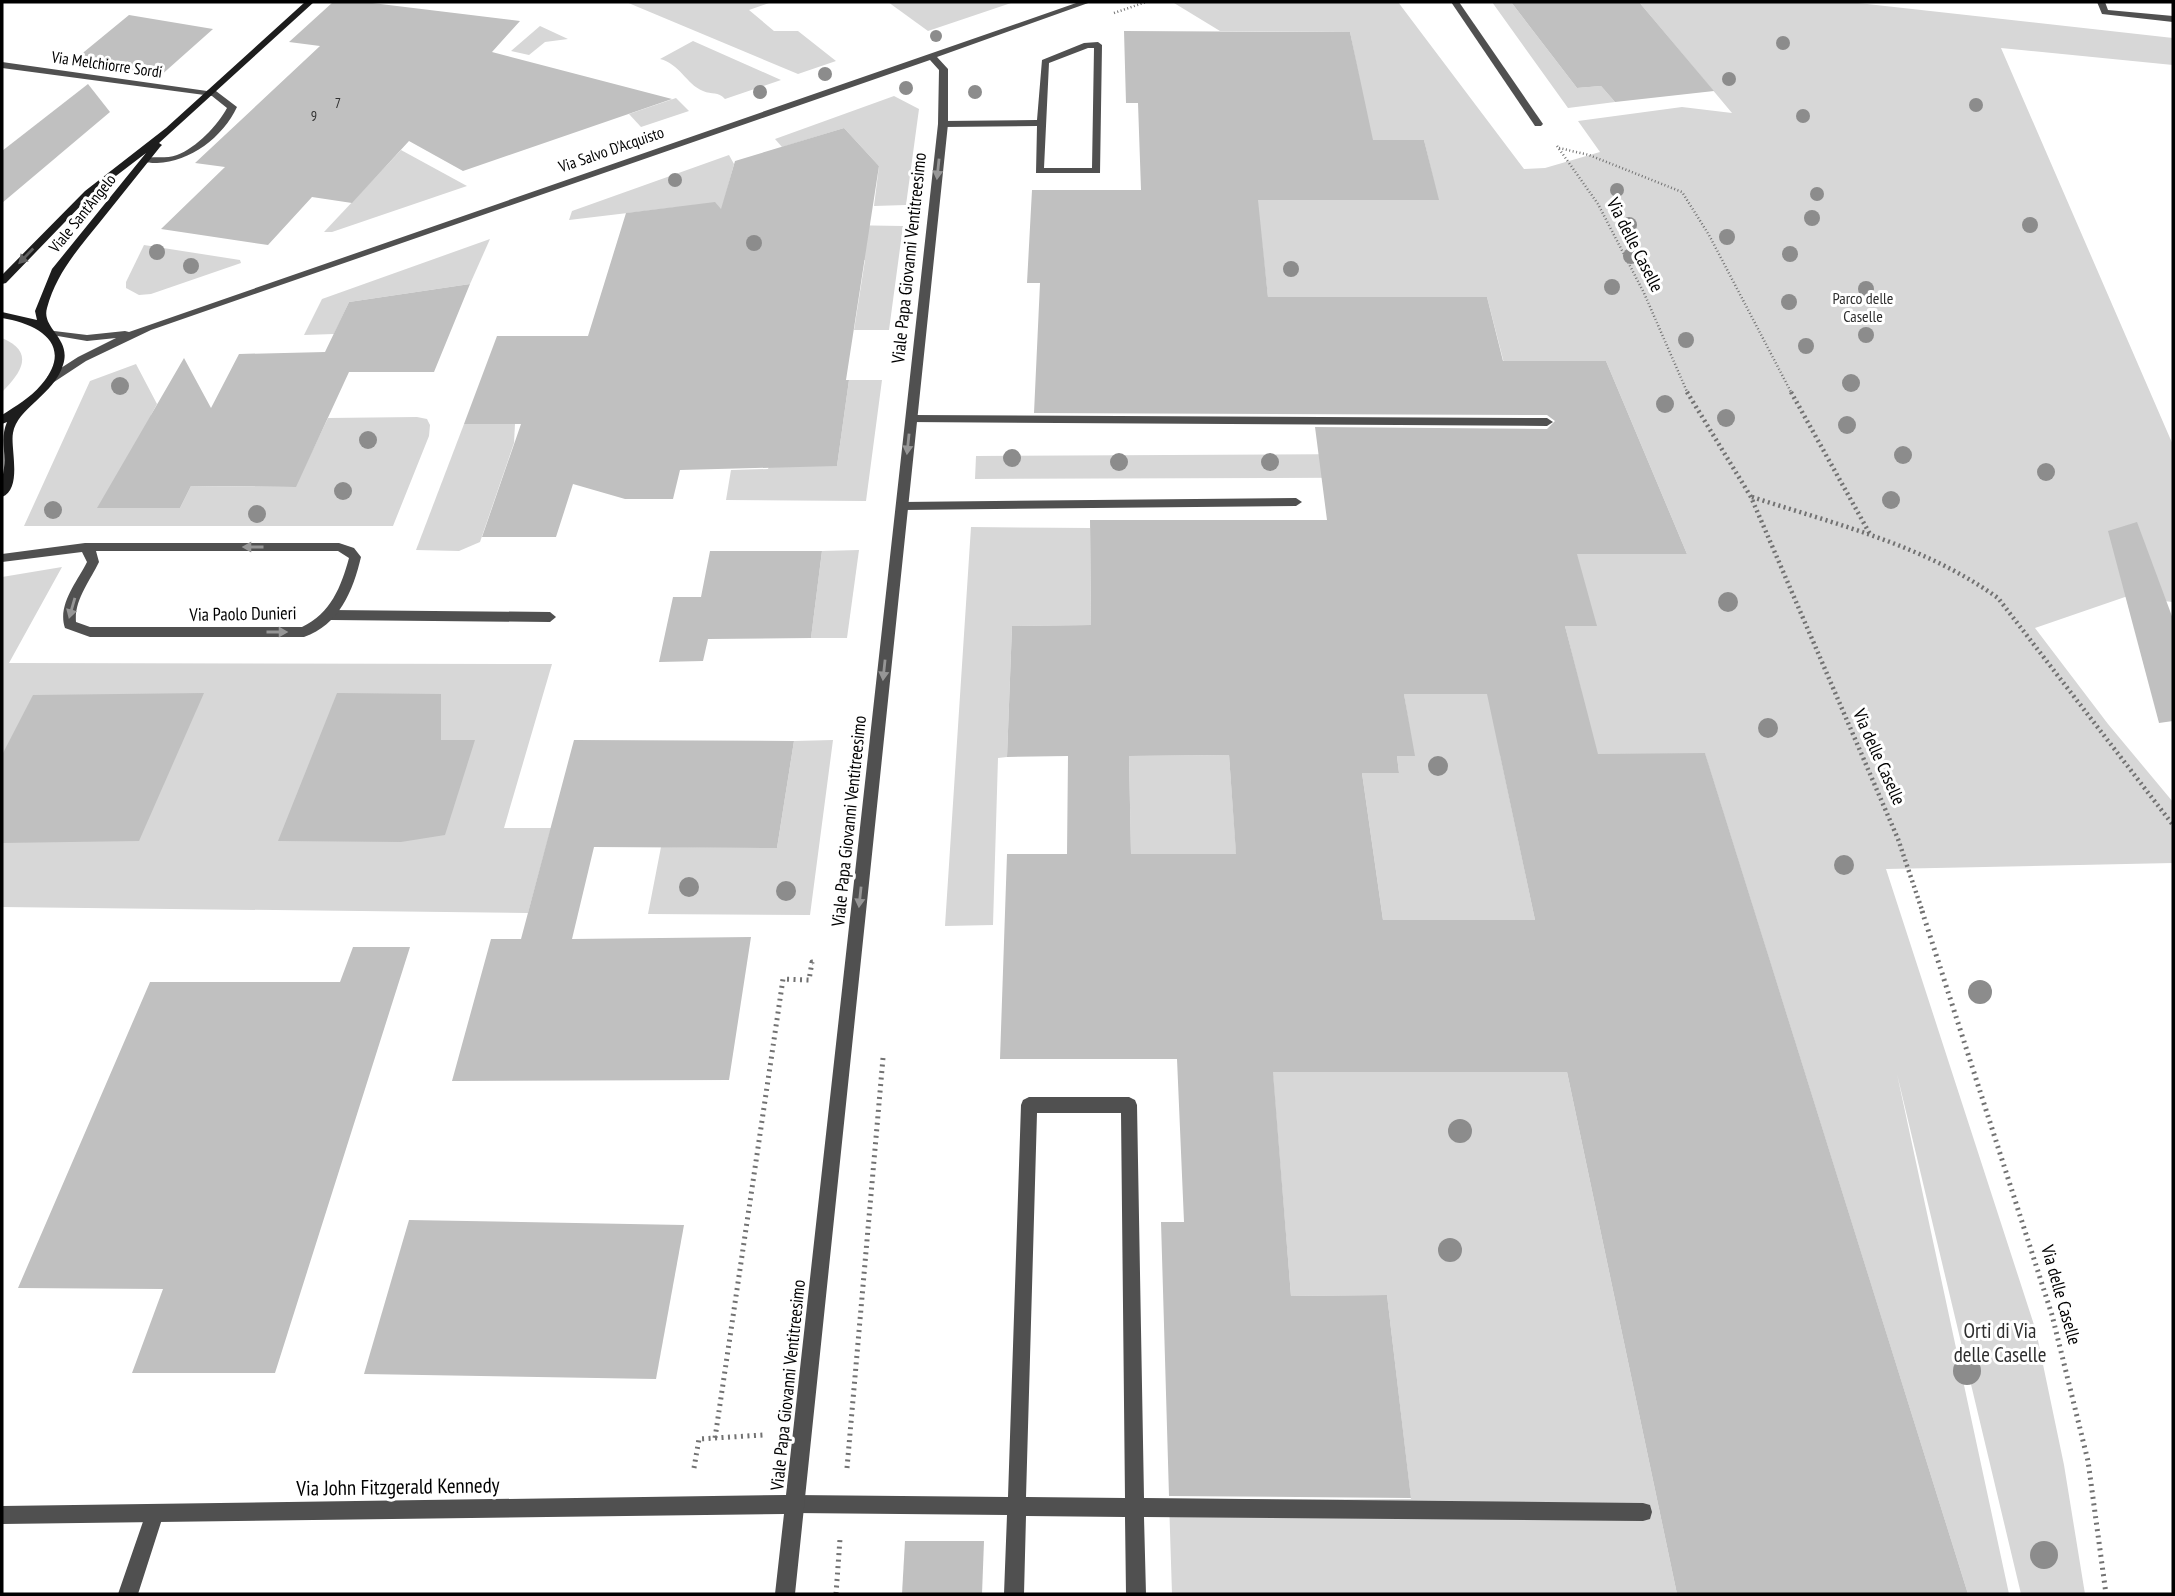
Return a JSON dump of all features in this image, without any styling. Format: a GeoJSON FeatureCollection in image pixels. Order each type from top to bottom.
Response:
{"type":"FeatureCollection","features":[{"type":"Feature","properties":{"kind":"street","name":"Viale Sant’Angelo"},"geometry":{"type":"LineString","coordinates":[[2,281],[88,193],[169,130],[310,2]]}},
{"type":"Feature","properties":{"kind":"street","name":"Via Salvo D'Acquisto"},"geometry":{"type":"LineString","coordinates":[[51,380],[82,359],[147,328],[1087,2]]}},
{"type":"Feature","properties":{"kind":"street"},"geometry":{"type":"LineString","coordinates":[[1455,2],[1538,124]]}},
{"type":"Feature","properties":{"kind":"street"},"geometry":{"type":"LineString","coordinates":[[2101,2],[2105,12],[2173,19]]}},
{"type":"Feature","properties":{"kind":"street"},"geometry":{"type":"LineString","coordinates":[[1098,45],[1097,172],[1038,171],[1041,123],[1045,62],[1087,46],[1098,45]]}},
{"type":"Feature","properties":{"kind":"street","name":"Viale Papa Giovanni Ventitreesimo"},"geometry":{"type":"LineString","coordinates":[[785,1594],[943,124],[944,69],[932,57]]}},
{"type":"Feature","properties":{"kind":"street","name":"Via Melchiorre Sordi"},"geometry":{"type":"LineString","coordinates":[[2,65],[211,92]]}},
{"type":"Feature","properties":{"kind":"street"},"geometry":{"type":"LineString","coordinates":[[146,160],[171,159],[187,153],[228,116],[232,107],[211,92]]}},
{"type":"Feature","properties":{"kind":"street"},"geometry":{"type":"LineString","coordinates":[[943,124],[1041,123]]}},
{"type":"Feature","properties":{"kind":"street","name":"Viale Sant’Angelo"},"geometry":{"type":"LineString","coordinates":[[51,380],[60,358],[57,340],[47,329],[40,311],[57,269],[169,130]]}},
{"type":"Feature","properties":{"kind":"street"},"geometry":{"type":"LineString","coordinates":[[2,315],[20,317],[47,329]]}},
{"type":"Feature","properties":{"kind":"street","name":"Via Salvo D'Acquisto"},"geometry":{"type":"LineString","coordinates":[[47,329],[87,338],[147,328]]}},
{"type":"Feature","properties":{"kind":"street"},"geometry":{"type":"LineString","coordinates":[[2,420],[21,408],[51,380]]}},
{"type":"Feature","properties":{"kind":"street"},"geometry":{"type":"LineString","coordinates":[[2,493],[9,467],[8,432],[21,408]]}},
{"type":"Feature","properties":{"kind":"street"},"geometry":{"type":"LineString","coordinates":[[911,419],[1547,422]]}},
{"type":"Feature","properties":{"kind":"street"},"geometry":{"type":"LineString","coordinates":[[902,506],[1296,502]]}},
{"type":"Feature","properties":{"kind":"street"},"geometry":{"type":"LineString","coordinates":[[2,558],[85,547],[339,547],[350,551],[355,557],[353,569],[331,615],[550,617]]}},
{"type":"Feature","properties":{"kind":"street","name":"Via Paolo Dunieri"},"geometry":{"type":"LineString","coordinates":[[85,547],[91,553],[93,562],[71,604],[68,617],[70,625],[79,630],[304,632],[319,626],[331,615]]}},
{"type":"Feature","properties":{"kind":"street"},"geometry":{"type":"LineString","coordinates":[[1014,1594],[1029,1105],[1129,1105],[1136,1594]]}},
{"type":"Feature","properties":{"kind":"street","name":"Via John Fitzgerald Kennedy"},"geometry":{"type":"LineString","coordinates":[[2,1515],[794,1504],[1643,1512]]}},
{"type":"Feature","properties":{"kind":"street"},"geometry":{"type":"LineString","coordinates":[[128,1594],[155,1513]]}},
{"type":"Feature","properties":{"kind":"path","name":"Via delle Caselle"},"geometry":{"type":"LineString","coordinates":[[1538,124],[1559,148],[1598,205],[1644,293],[1693,405],[1751,497],[1898,839],[1962,1028],[2052,1315],[2088,1461],[2106,1594]]}},
{"type":"Feature","properties":{"kind":"path"},"geometry":{"type":"LineString","coordinates":[[1559,148],[1589,155],[1682,192],[1709,235],[1821,450],[1871,536]]}},
{"type":"Feature","properties":{"kind":"path"},"geometry":{"type":"LineString","coordinates":[[1751,497],[1941,561],[1976,581],[1997,598],[2173,825]]}},
{"type":"Feature","properties":{"kind":"path"},"geometry":{"type":"LineString","coordinates":[[687,1506],[699,1439],[715,1438],[783,979],[809,979],[812,962],[853,961]]}},
{"type":"Feature","properties":{"kind":"green space"},"geometry":{"type":"Polygon","coordinates":[[[626,2],[772,2],[749,10],[774,31],[798,31],[836,61],[798,74],[626,2]]]}},
{"type":"Feature","properties":{"kind":"green space"},"geometry":{"type":"Polygon","coordinates":[[[888,2],[1014,2],[928,31],[888,2]]]}},
{"type":"Feature","properties":{"kind":"green space"},"geometry":{"type":"Polygon","coordinates":[[[1398,2],[1524,169],[1545,168],[1600,152],[1578,121],[1682,107],[1732,113],[1639,2],[1849,2],[2173,38],[2173,65],[2001,48],[2173,445],[2173,602],[2125,597],[2035,628],[2108,724],[2173,802],[2173,863],[1886,869],[2036,1331],[2064,1465],[2085,1594],[2021,1594],[1897,1074],[2009,1594],[1968,1594],[1705,754],[1500,754],[1535,920],[1383,920],[1362,773],[1399,773],[1397,756],[1414,756],[1403,688],[1477,694],[1582,694],[1565,626],[1555,477],[975,479],[976,456],[1577,453],[1607,554],[1687,554],[1606,361],[1551,361],[1517,414],[1487,297],[1268,297],[1257,200],[1438,199],[1424,140],[1199,140],[1360,82],[1350,32],[1220,31],[1174,3],[1398,2]]]}},
{"type":"Feature","properties":{"kind":"green space"},"geometry":{"type":"Polygon","coordinates":[[[1492,2],[1511,2],[1577,88],[1601,86],[1615,102],[1568,108],[1492,2]]]}},
{"type":"Feature","properties":{"kind":"green space"},"geometry":{"type":"Polygon","coordinates":[[[540,26],[568,39],[545,42],[529,55],[511,51],[540,26]]]}},
{"type":"Feature","properties":{"kind":"green space"},"geometry":{"type":"Polygon","coordinates":[[[693,41],[781,80],[725,99],[703,91],[673,65],[660,59],[693,41]]]}},
{"type":"Feature","properties":{"kind":"green space"},"geometry":{"type":"Polygon","coordinates":[[[894,96],[919,109],[906,205],[874,206],[879,166],[844,128],[782,147],[775,139],[894,96]]]}},
{"type":"Feature","properties":{"kind":"green space"},"geometry":{"type":"Polygon","coordinates":[[[676,98],[689,111],[641,127],[629,114],[676,98]]]}},
{"type":"Feature","properties":{"kind":"green space"},"geometry":{"type":"Polygon","coordinates":[[[401,150],[467,186],[332,232],[324,232],[401,150]]]}},
{"type":"Feature","properties":{"kind":"green space"},"geometry":{"type":"Polygon","coordinates":[[[729,155],[734,164],[718,223],[903,226],[889,330],[854,330],[865,260],[791,260],[678,207],[569,220],[572,211],[729,155]]]}},
{"type":"Feature","properties":{"kind":"green space"},"geometry":{"type":"Polygon","coordinates":[[[490,239],[470,284],[349,302],[334,334],[304,335],[322,299],[490,239]]]}},
{"type":"Feature","properties":{"kind":"green space"},"geometry":{"type":"Polygon","coordinates":[[[144,245],[240,260],[241,263],[151,294],[139,295],[126,288],[126,282],[144,245]]]}},
{"type":"Feature","properties":{"kind":"green space"},"geometry":{"type":"Polygon","coordinates":[[[2,338],[19,350],[22,363],[15,377],[2,392],[2,338]]]}},
{"type":"Feature","properties":{"kind":"green space"},"geometry":{"type":"Polygon","coordinates":[[[136,364],[157,404],[151,415],[180,508],[191,486],[295,487],[328,418],[427,419],[430,425],[429,436],[393,526],[24,526],[90,381],[136,364]]]}},
{"type":"Feature","properties":{"kind":"green space"},"geometry":{"type":"Polygon","coordinates":[[[849,380],[882,380],[866,501],[726,500],[731,470],[768,469],[769,466],[837,466],[849,380]]]}},
{"type":"Feature","properties":{"kind":"green space"},"geometry":{"type":"Polygon","coordinates":[[[464,424],[515,424],[514,443],[480,542],[459,551],[416,550],[464,424]]]}},
{"type":"Feature","properties":{"kind":"green space"},"geometry":{"type":"Polygon","coordinates":[[[971,527],[1090,528],[1091,625],[1012,626],[1007,757],[998,758],[993,925],[945,926],[971,527]]]}},
{"type":"Feature","properties":{"kind":"green space"},"geometry":{"type":"Polygon","coordinates":[[[859,550],[847,638],[811,638],[822,551],[859,550]]]}},
{"type":"Feature","properties":{"kind":"green space"},"geometry":{"type":"Polygon","coordinates":[[[62,567],[9,663],[552,664],[504,828],[551,828],[528,913],[2,907],[2,577],[62,567]]]}},
{"type":"Feature","properties":{"kind":"green space"},"geometry":{"type":"Polygon","coordinates":[[[833,740],[810,915],[648,914],[661,847],[777,848],[794,741],[833,740]]]}},
{"type":"Feature","properties":{"kind":"green space"},"geometry":{"type":"Polygon","coordinates":[[[1229,755],[1241,920],[1168,854],[1131,854],[1129,756],[1229,755]]]}},
{"type":"Feature","properties":{"kind":"green space"},"geometry":{"type":"Polygon","coordinates":[[[1270,1040],[1342,1072],[1567,1072],[1677,1594],[1172,1594],[1169,1500],[1411,1499],[1387,1295],[1291,1296],[1270,1040]]]}},
{"type":"Feature","properties":{"kind":"building"},"geometry":{"type":"Polygon","coordinates":[[[333,2],[364,2],[520,21],[492,52],[672,99],[463,171],[409,141],[352,203],[312,197],[268,245],[161,229],[225,167],[195,163],[320,46],[289,42],[333,2]]]}},
{"type":"Feature","properties":{"kind":"building"},"geometry":{"type":"Polygon","coordinates":[[[1511,2],[1639,2],[1714,91],[1615,102],[1601,86],[1577,88],[1511,2]]]}},
{"type":"Feature","properties":{"kind":"building"},"geometry":{"type":"Polygon","coordinates":[[[129,15],[213,29],[159,77],[103,69],[108,65],[73,61],[129,15]]]}},
{"type":"Feature","properties":{"kind":"building"},"geometry":{"type":"Polygon","coordinates":[[[1124,31],[1350,32],[1373,140],[1424,140],[1439,200],[1258,200],[1268,297],[1487,297],[1503,361],[1606,361],[1687,554],[1577,554],[1597,626],[1565,626],[1598,754],[1705,753],[1968,1594],[1677,1594],[1567,1072],[1273,1072],[1291,1296],[1387,1295],[1411,1498],[1169,1496],[1161,1222],[1184,1222],[1177,1059],[1000,1059],[1007,854],[1067,854],[1068,756],[1007,757],[1012,626],[1091,625],[1090,520],[1327,520],[1315,427],[1547,429],[1555,421],[1547,415],[1034,413],[1040,283],[1027,283],[1032,190],[1141,190],[1138,103],[1126,103],[1124,31]],[[1404,694],[1415,756],[1397,756],[1399,773],[1362,773],[1383,920],[1535,920],[1487,694],[1404,694]],[[1229,755],[1129,756],[1131,854],[1236,854],[1229,755]]]}},
{"type":"Feature","properties":{"kind":"building"},"geometry":{"type":"Polygon","coordinates":[[[88,84],[110,112],[2,203],[2,151],[88,84]]]}},
{"type":"Feature","properties":{"kind":"building"},"geometry":{"type":"Polygon","coordinates":[[[844,128],[879,166],[846,380],[849,380],[837,466],[680,470],[673,499],[625,499],[573,484],[556,537],[482,537],[521,424],[464,424],[497,336],[588,336],[626,213],[715,202],[721,209],[735,161],[844,128]]]}},
{"type":"Feature","properties":{"kind":"building"},"geometry":{"type":"Polygon","coordinates":[[[470,284],[434,372],[349,372],[296,487],[191,486],[180,508],[97,508],[184,358],[211,408],[239,354],[325,352],[349,302],[470,284]]]}},
{"type":"Feature","properties":{"kind":"building"},"geometry":{"type":"Polygon","coordinates":[[[2137,522],[2173,619],[2173,721],[2159,723],[2108,531],[2137,522]]]}},
{"type":"Feature","properties":{"kind":"building"},"geometry":{"type":"Polygon","coordinates":[[[710,551],[822,551],[811,638],[708,639],[703,661],[659,662],[673,597],[701,597],[710,551]]]}},
{"type":"Feature","properties":{"kind":"building"},"geometry":{"type":"Polygon","coordinates":[[[204,693],[139,841],[2,843],[2,755],[33,695],[204,693]]]}},
{"type":"Feature","properties":{"kind":"building"},"geometry":{"type":"Polygon","coordinates":[[[337,693],[441,694],[441,740],[475,740],[445,835],[401,842],[278,841],[337,693]]]}},
{"type":"Feature","properties":{"kind":"building"},"geometry":{"type":"Polygon","coordinates":[[[574,740],[794,741],[777,848],[594,847],[572,939],[751,937],[729,1080],[452,1081],[491,939],[521,939],[574,740]]]}},
{"type":"Feature","properties":{"kind":"building"},"geometry":{"type":"Polygon","coordinates":[[[353,947],[410,947],[275,1373],[132,1373],[163,1289],[18,1288],[150,982],[340,982],[353,947]]]}},
{"type":"Feature","properties":{"kind":"building"},"geometry":{"type":"Polygon","coordinates":[[[409,1220],[684,1225],[656,1379],[364,1374],[409,1220]]]}},
{"type":"Feature","properties":{"kind":"building"},"geometry":{"type":"Polygon","coordinates":[[[905,1541],[984,1541],[982,1594],[902,1594],[905,1541]]]}},
{"type":"Feature","properties":{"kind":"park label","name":"Parco delle Caselle"},"geometry":{"type":"Point","coordinates":[1863,307]}},
{"type":"Feature","properties":{"kind":"park label","name":"Orti di Via delle Caselle"},"geometry":{"type":"Point","coordinates":[2000,1343]}}]}
